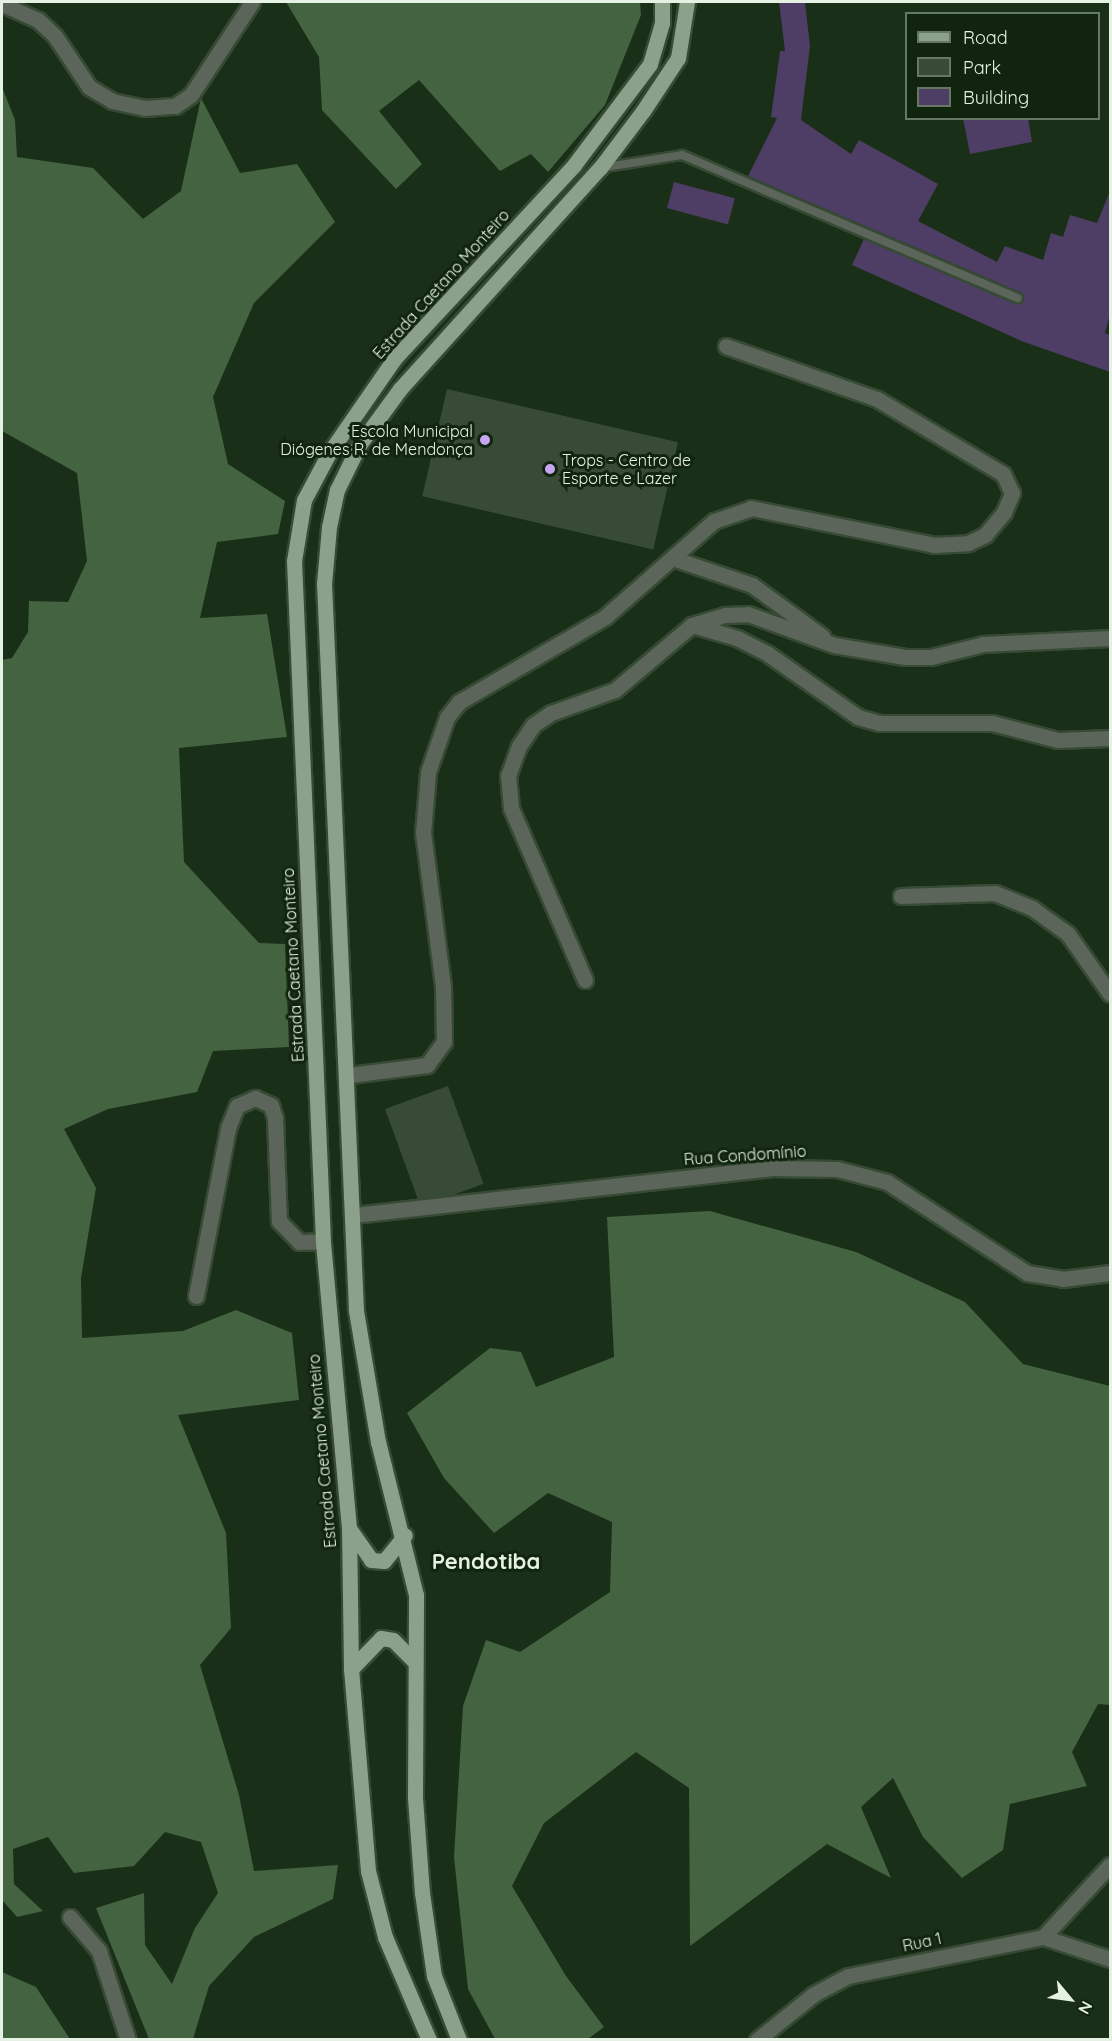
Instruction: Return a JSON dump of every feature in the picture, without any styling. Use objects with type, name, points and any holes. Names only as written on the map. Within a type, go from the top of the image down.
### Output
[{"type":"main road","name":"Estrada Caetano Monteiro","points":[[429,2040],[385,1937],[368,1871],[351,1669],[349,1528],[323,1241],[295,654],[294,561],[304,500],[329,453],[394,359],[574,165],[650,64],[663,23],[662,2]]},
{"type":"main road","points":[[459,2040],[434,1976],[422,1893],[414,1661],[416,1595],[405,1534],[378,1442],[359,1343],[350,1075],[324,584],[337,490],[359,445],[400,389],[600,168],[678,58],[687,2]]},
{"type":"main road","points":[[349,1528],[371,1560],[389,1557],[405,1534]]},
{"type":"main road","points":[[351,1669],[381,1638],[393,1640],[414,1661]]},
{"type":"street","points":[[2,4],[38,20],[55,36],[89,87],[112,101],[144,108],[175,106],[190,95],[252,2]]},
{"type":"street","points":[[350,1075],[427,1065],[444,1042],[443,986],[423,833],[428,772],[447,717],[486,684],[604,617],[675,559],[714,521],[751,508],[934,545],[968,543],[986,535],[1012,493],[1003,474],[877,399],[726,346]]},
{"type":"street","points":[[675,559],[752,585],[834,645]]},
{"type":"street","points":[[585,980],[510,808],[508,776],[533,725],[551,713],[615,690],[692,625],[748,614],[834,645],[931,657],[983,644],[1110,638]]},
{"type":"street","points":[[692,625],[737,638],[768,654],[858,717],[879,723],[992,723],[1058,740],[1110,738]]},
{"type":"street","points":[[902,896],[995,893],[1032,908],[1068,934],[1110,994]]},
{"type":"street","points":[[196,1296],[228,1128],[237,1106],[255,1098],[271,1105],[275,1118],[279,1221],[299,1242],[323,1241]]},
{"type":"street","name":"Rua Condomínio","points":[[354,1215],[759,1169],[837,1168],[887,1182],[1026,1273],[1063,1279],[1110,1273]]},
{"type":"street","points":[[1043,1937],[1110,1865]]},
{"type":"street","points":[[70,1917],[99,1951],[128,2040]]},
{"type":"street","name":"Rua 1","points":[[757,2040],[814,1994],[848,1976],[1043,1937],[1110,1959]]},
{"type":"lane","points":[[600,168],[682,155],[1018,298]]},
{"type":"green space","points":[[286,2],[640,2],[641,15],[605,105],[548,172],[531,154],[500,171],[419,80],[379,111],[422,164],[396,189],[322,110],[319,57]]},
{"type":"green space","points":[[2,87],[15,120],[17,157],[93,168],[143,219],[181,191],[201,98],[240,173],[297,164],[335,222],[254,303],[213,397],[228,464],[285,501],[278,534],[217,542],[200,618],[267,614],[287,737],[179,748],[184,862],[259,943],[285,944],[289,1047],[213,1051],[197,1092],[108,1109],[64,1129],[96,1188],[81,1278],[82,1338],[183,1331],[236,1310],[292,1333],[299,1400],[178,1415],[226,1533],[231,1628],[200,1665],[239,1795],[254,1871],[338,1865],[333,1899],[254,1937],[209,1986],[193,2039],[149,2039],[96,1908],[144,1893],[145,1945],[172,1984],[195,1928],[218,1893],[201,1842],[165,1832],[134,1866],[74,1873],[48,1837],[13,1849],[14,1884],[43,1911],[17,1917],[2,1900],[2,660],[12,658],[28,632],[29,601],[68,602],[87,561],[77,473],[2,431]]},
{"type":"green space","name":"Trops - Centro de Esporte e Lazer","points":[[447,389],[678,442],[653,549],[422,496]]},
{"type":"green space","points":[[448,1086],[484,1184],[421,1207],[385,1109]]},
{"type":"green space","points":[[710,1211],[856,1252],[965,1302],[1023,1364],[1110,1386],[1110,1705],[1098,1704],[1072,1752],[1087,1786],[1010,1804],[1003,1850],[962,1878],[923,1837],[893,1778],[861,1807],[891,1878],[827,1844],[690,1946],[689,1788],[636,1752],[544,1823],[512,1886],[566,1976],[604,2027],[588,2039],[495,2039],[468,1989],[454,1857],[463,1706],[486,1640],[520,1652],[610,1592],[612,1522],[548,1493],[494,1533],[444,1478],[407,1413],[490,1348],[521,1352],[536,1387],[614,1357],[607,1217]]},
{"type":"green space","points":[[2,1972],[36,1987],[70,2039],[2,2039]]},
{"type":"building","points":[[779,2],[805,2],[810,46],[801,120],[851,154],[859,140],[938,184],[918,221],[997,262],[1005,246],[1043,260],[1051,233],[1063,237],[1070,215],[1097,223],[1110,191],[1110,314],[1105,333],[1110,335],[1110,372],[1024,342],[852,265],[864,239],[1016,304],[1024,300],[1020,292],[748,176],[777,118],[771,117],[780,51],[785,51]]},
{"type":"building","points":[[963,120],[1028,120],[1032,142],[970,154]]},
{"type":"building","points":[[674,182],[735,198],[728,224],[667,208]]},
{"type":"place","name":"Escola Municipal Diógenes R. de Mendonça","points":[[485,440]]},
{"type":"place","name":"Trops - Centro de Esporte e Lazer","points":[[550,469]]},
{"type":"district","name":"Pendotiba","points":[[486,1562]]}]
